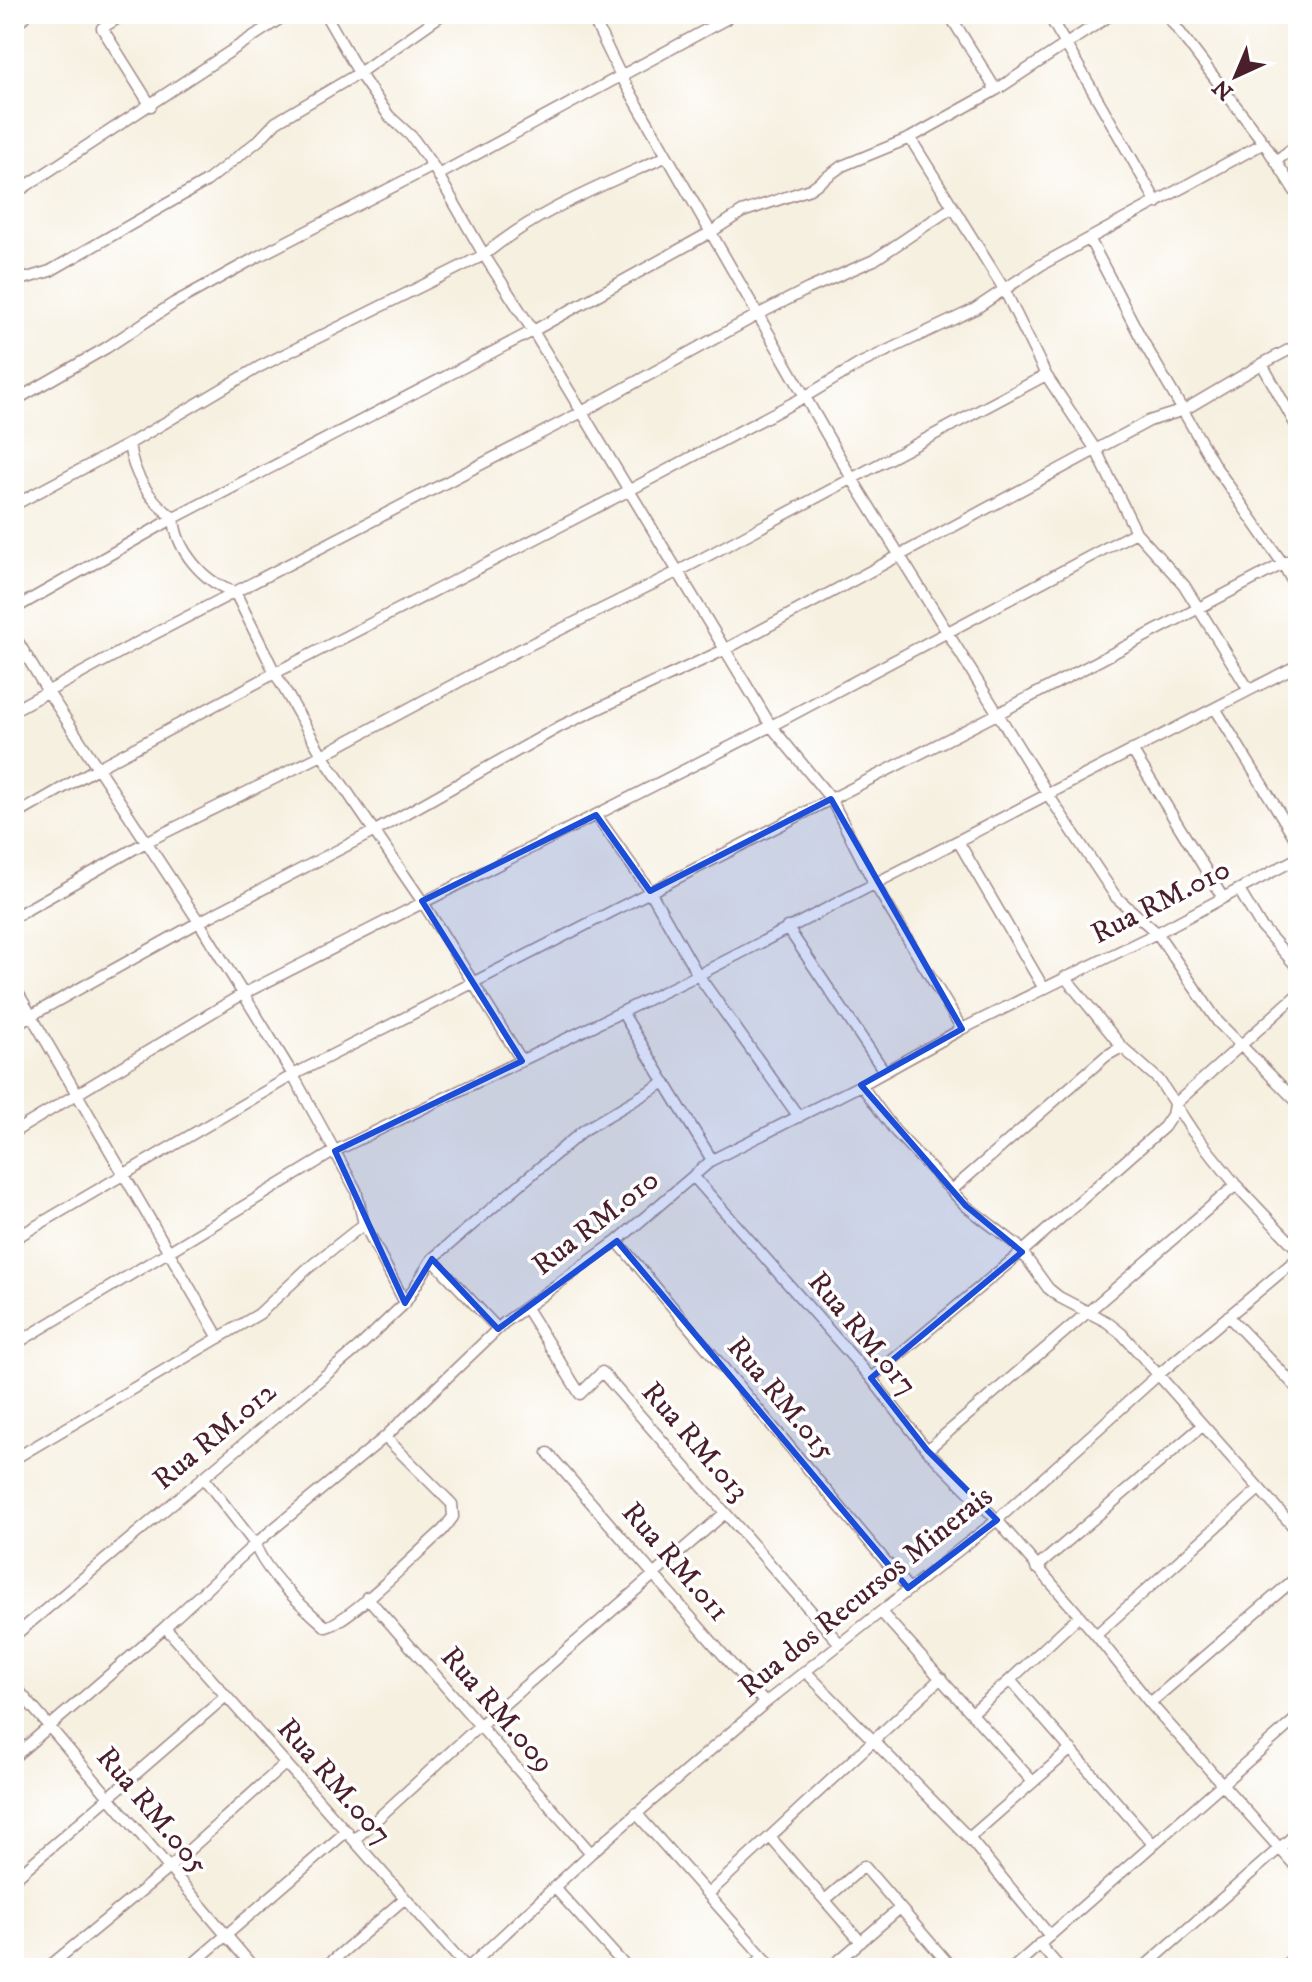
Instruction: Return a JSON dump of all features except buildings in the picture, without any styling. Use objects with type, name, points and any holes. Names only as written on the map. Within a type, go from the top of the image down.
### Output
[{"type":"street","points":[[14,27],[27,14]]},
{"type":"street","points":[[125,14],[102,28],[151,106]]},
{"type":"street","points":[[14,194],[287,14]]},
{"type":"street","points":[[325,14],[359,73],[389,116],[412,137],[436,171],[771,726],[831,799],[874,883],[962,1029]]},
{"type":"street","points":[[14,282],[50,271],[207,181],[259,140],[276,122],[359,73],[443,14]]},
{"type":"street","points":[[591,14],[620,74],[851,477],[1047,793],[1116,897],[1157,933],[1218,1022],[1298,1103]]},
{"type":"street","points":[[949,14],[996,90]]},
{"type":"street","points":[[1048,14],[1104,106],[1157,203]]},
{"type":"street","points":[[14,609],[174,518],[533,331],[742,212],[810,189],[842,166],[910,138],[996,90],[1112,14]]},
{"type":"street","points":[[1292,14],[1298,21]]},
{"type":"street","points":[[1171,16],[1264,143],[1298,196]]},
{"type":"street","points":[[14,401],[216,280],[436,171],[726,19]]},
{"type":"street","points":[[910,138],[1004,289],[1046,375],[1096,450],[1136,532],[1176,575],[1249,690]]},
{"type":"street","points":[[14,816],[275,673],[806,396],[861,363],[975,309],[1041,265],[1264,143]]},
{"type":"street","points":[[1276,161],[1298,144]]},
{"type":"street","points":[[14,505],[129,444],[259,367],[484,255],[511,233],[578,197],[667,156]]},
{"type":"street","points":[[14,710],[580,413],[759,314],[874,260],[953,207]]},
{"type":"street","points":[[1090,240],[1141,338],[1215,466],[1283,564],[1298,592]]},
{"type":"street","points":[[14,1025],[199,922],[375,831],[561,726],[724,650],[1149,421],[1184,410],[1298,345]]},
{"type":"street","points":[[1262,364],[1298,429]]},
{"type":"street","points":[[14,917],[146,842],[677,572],[1046,375]]},
{"type":"street","points":[[129,444],[132,465],[156,506],[174,518]]},
{"type":"street","points":[[174,518],[175,535],[191,560],[221,588],[235,592],[275,673],[322,755],[422,901],[522,1061]]},
{"type":"street","points":[[14,1132],[241,995],[771,726],[1136,532]]},
{"type":"street","points":[[14,1239],[293,1075],[1298,556]]},
{"type":"street","points":[[14,635],[199,922],[241,995],[293,1075],[356,1190],[364,1224],[405,1303]]},
{"type":"street","points":[[14,1345],[335,1151],[698,975],[1047,793],[1249,690],[1297,669]]},
{"type":"street","points":[[1215,708],[1298,843]]},
{"type":"street","points":[[1132,750],[1223,898]]},
{"type":"street","points":[[596,815],[650,891],[698,975],[799,1117]]},
{"type":"street","points":[[958,841],[1043,987]]},
{"type":"street","name":"Rua RM.010","points":[[14,1757],[165,1627],[255,1544],[385,1437],[498,1329],[617,1241],[712,1160],[1298,858]]},
{"type":"street","points":[[1239,890],[1260,925],[1298,968]]},
{"type":"street","points":[[787,927],[884,1071]]},
{"type":"street","points":[[1065,977],[1122,1047],[1159,1080],[1193,1132],[1236,1185],[1298,1250]]},
{"type":"street","points":[[14,986],[219,1338]]},
{"type":"street","points":[[871,1378],[1022,1252],[1164,1127],[1174,1105],[1298,994]]},
{"type":"street","points":[[622,1012],[712,1160]]},
{"type":"street","points":[[952,1190],[1106,1056],[1122,1047]]},
{"type":"street","name":"Rua RM.012","points":[[14,1636],[358,1348],[405,1303],[432,1259],[584,1130],[665,1082]]},
{"type":"street","points":[[861,1085],[895,1131],[966,1206],[1001,1231],[1022,1252],[1048,1288],[1122,1334],[1298,1532]]},
{"type":"street","points":[[1164,1127],[1193,1132]]},
{"type":"street","name":"Rua RM.017","points":[[693,1176],[871,1378],[927,1450],[997,1520],[1150,1703],[1298,1869]]},
{"type":"street","points":[[927,1450],[1236,1185]]},
{"type":"street","points":[[14,1459],[259,1314],[307,1269],[364,1224]]},
{"type":"street","name":"Rua RM.015","points":[[617,1241],[908,1588]]},
{"type":"street","name":"Rua dos Recursos Minerais","points":[[468,1968],[636,1813],[765,1703],[997,1520],[1158,1375],[1298,1258]]},
{"type":"street","points":[[432,1259],[498,1329]]},
{"type":"street","name":"Rua RM.013","points":[[526,1308],[580,1394],[602,1372],[840,1644]]},
{"type":"street","points":[[1228,1316],[1298,1389]]},
{"type":"street","points":[[1036,1568],[1202,1426]]},
{"type":"street","points":[[203,1477],[255,1544],[259,1555],[302,1606],[326,1627],[335,1625],[443,1530],[453,1517],[452,1504],[385,1437]]},
{"type":"street","name":"Rua RM.011","points":[[548,1453],[765,1703]]},
{"type":"street","points":[[1096,1635],[1259,1489]]},
{"type":"street","points":[[188,1968],[350,1836],[725,1513]]},
{"type":"street","points":[[1150,1703],[1298,1576]]},
{"type":"street","name":"Rua RM.009","points":[[367,1597],[591,1853]]},
{"type":"street","points":[[881,1612],[1033,1782]]},
{"type":"street","points":[[972,1713],[1079,1616]]},
{"type":"street","name":"Rua RM.007","points":[[165,1627],[468,1968]]},
{"type":"street","points":[[805,1671],[969,1838],[1050,1936]]},
{"type":"street","points":[[708,1894],[941,1678]]},
{"type":"street","points":[[1010,1680],[1153,1844]]},
{"type":"street","name":"Rua RM.005","points":[[14,1685],[254,1968]]},
{"type":"street","points":[[14,1879],[226,1696]]},
{"type":"street","points":[[1013,1968],[1298,1717]]},
{"type":"street","points":[[969,1838],[1071,1749]]},
{"type":"street","points":[[47,1968],[169,1868],[286,1763]]},
{"type":"street","points":[[636,1813],[773,1968]]},
{"type":"street","points":[[1143,1968],[1298,1832]]},
{"type":"street","points":[[770,1837],[861,1942]]},
{"type":"street","points":[[825,1900],[864,1866],[952,1968]]},
{"type":"street","points":[[554,1887],[627,1968]]},
{"type":"street","points":[[324,1968],[404,1899]]},
{"type":"street","points":[[830,1968],[900,1908]]},
{"type":"street","points":[[1039,1944],[1060,1968]]},
{"type":"street","points":[[1282,1968],[1298,1954]]},
{"type":"street","points":[[751,1968],[763,1957]]},
{"type":"highlighted area","points":[[831,799],[962,1029],[861,1085],[966,1206],[1022,1252],[871,1378],[927,1450],[997,1520],[908,1588],[617,1241],[498,1329],[432,1259],[405,1303],[335,1151],[522,1061],[422,901],[596,815],[650,891]]}]
